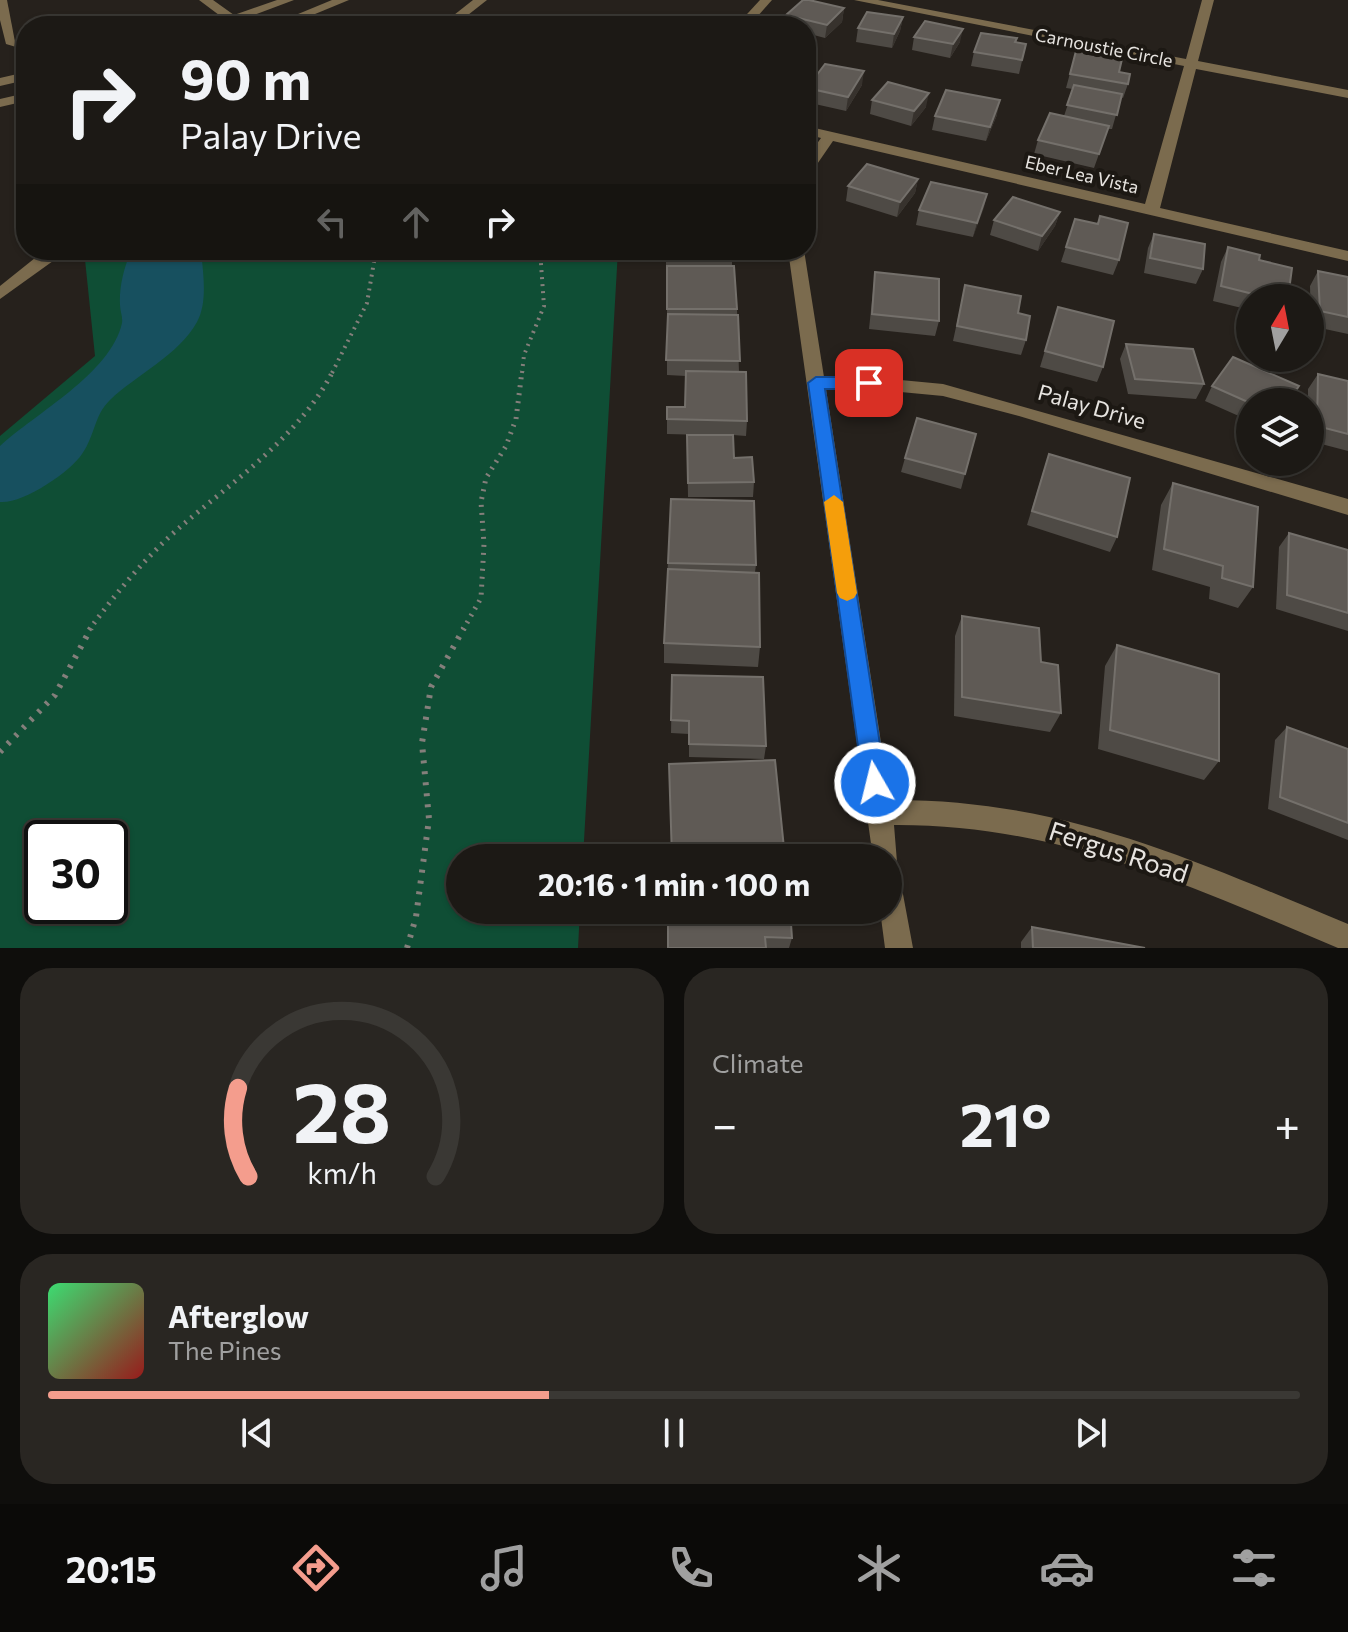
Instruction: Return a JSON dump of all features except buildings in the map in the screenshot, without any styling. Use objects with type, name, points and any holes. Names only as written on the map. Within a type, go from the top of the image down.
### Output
[{"type":"street","points":[[1,0],[12,44]]},
{"type":"street","points":[[205,0],[228,16]]},
{"type":"street","points":[[253,16],[288,0]]},
{"type":"street","points":[[301,16],[343,0]]},
{"type":"street","points":[[459,16],[481,0]]},
{"type":"street","points":[[751,16],[766,0]]},
{"type":"street","name":"Carnoustie Circle","points":[[860,0],[1348,94]]},
{"type":"street","points":[[1151,211],[1208,0]]},
{"type":"street","name":"Eber Lea Vista","points":[[816,133],[1348,256]]},
{"type":"street","points":[[816,155],[829,136]]},
{"type":"street","points":[[0,294],[44,260]]},
{"type":"street","points":[[798,260],[884,844]]},
{"type":"street","name":"Palay Drive","points":[[816,383],[869,383],[943,390],[1021,410],[1348,507]]},
{"type":"street","name":"Fergus Road","points":[[879,813],[968,812],[1024,820],[1128,849],[1348,938]]},
{"type":"street","points":[[896,924],[899,948]]},
{"type":"path","points":[[0,752],[55,695],[88,631],[120,588],[176,531],[248,470],[306,410],[329,379],[367,303],[374,260]]},
{"type":"path","points":[[407,948],[416,917],[429,819],[422,743],[431,687],[481,598],[484,544],[481,502],[486,478],[506,446],[516,419],[524,355],[544,306],[541,260]]},
{"type":"green space","points":[[85,260],[617,260],[584,844],[446,844],[446,924],[579,924],[578,948],[0,948],[0,436],[95,356]]},
{"type":"water","points":[[128,260],[202,260],[204,296],[197,322],[179,345],[110,400],[76,461],[45,486],[21,498],[0,502],[0,446],[70,391],[103,359],[122,323],[120,305]]},
{"type":"slow traffic","points":[[834,502],[847,593]]},
{"type":"route","points":[[869,383],[816,383],[875,783]]}]
